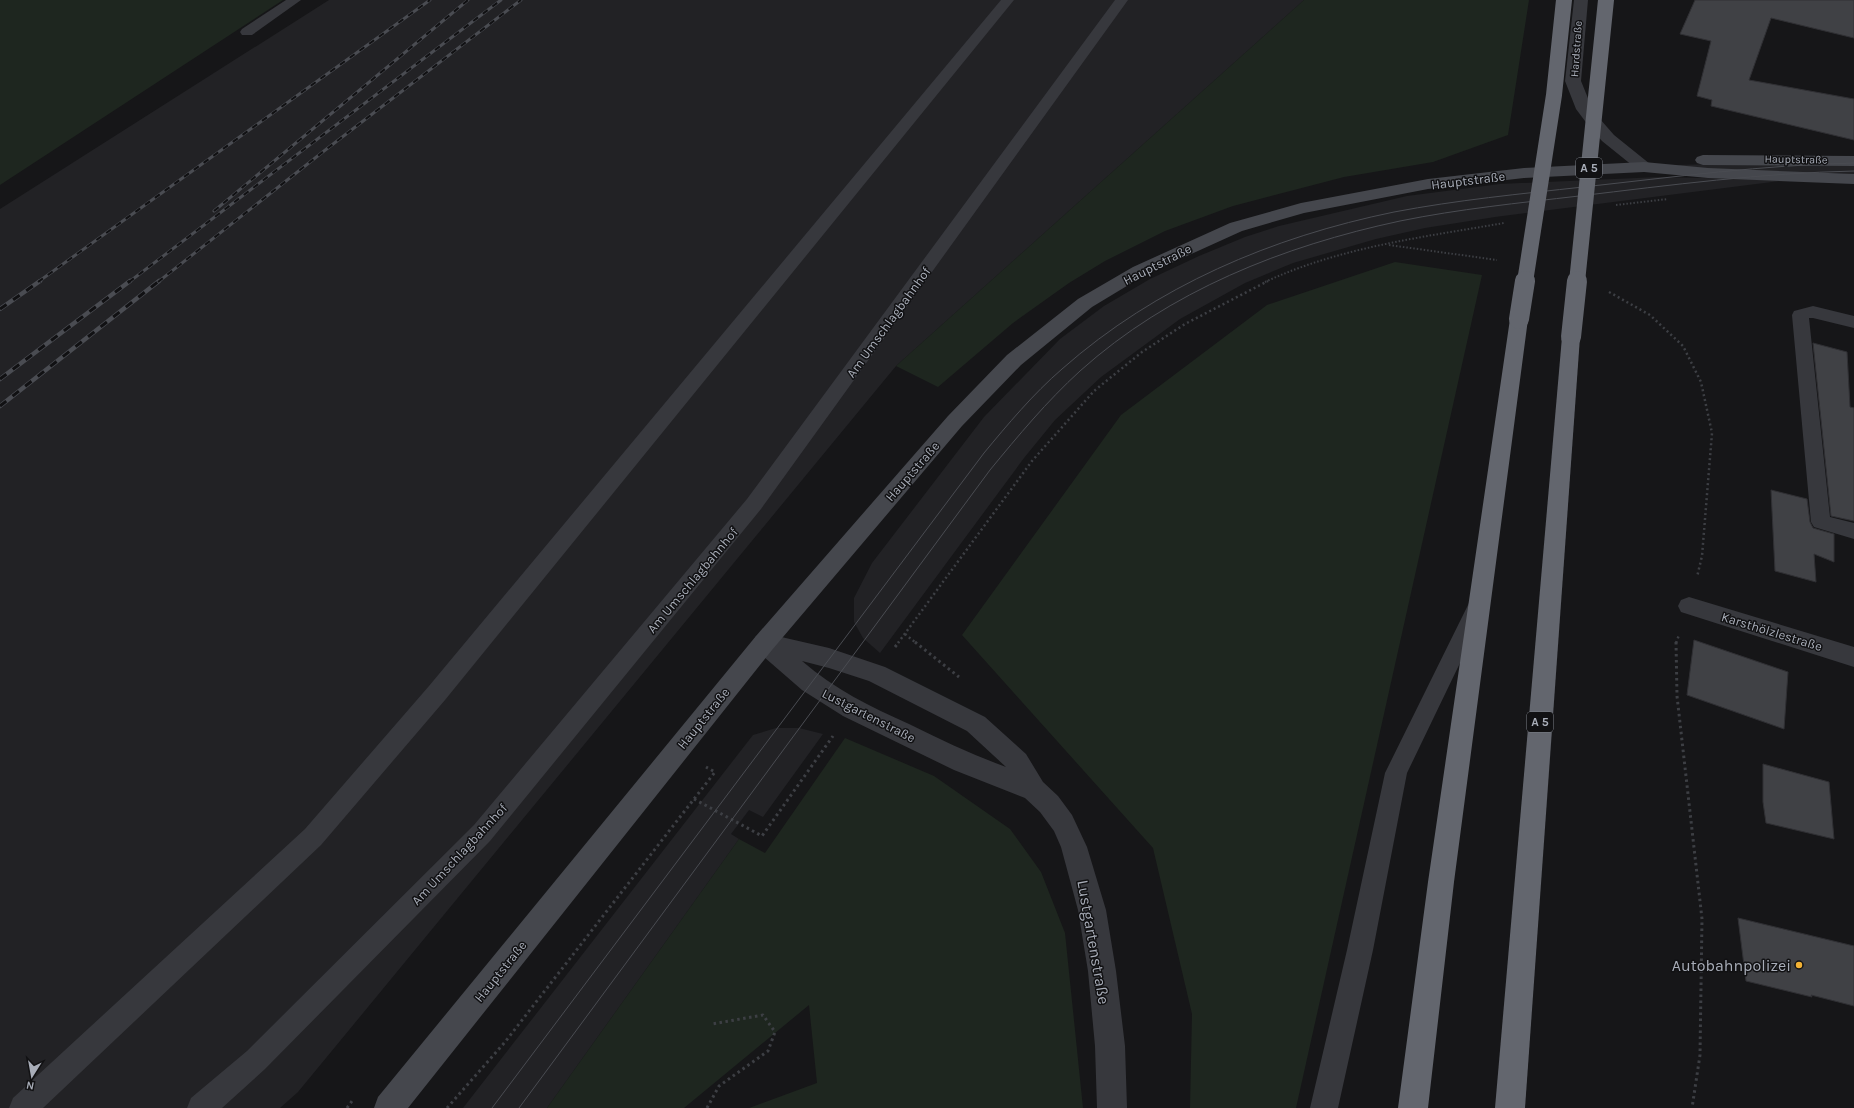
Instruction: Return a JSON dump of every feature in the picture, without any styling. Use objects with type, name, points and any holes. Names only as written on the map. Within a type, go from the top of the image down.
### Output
[{"type":"highway","points":[[1413,1108],[1442,874],[1479,604],[1519,319],[1554,95],[1564,0]]},
{"type":"highway","name":"A 5","points":[[1510,1108],[1571,337],[1606,0]]},
{"type":"main road","name":"Hauptstraße","points":[[1644,167],[1665,161],[1854,161]]},
{"type":"main road","name":"Hauptstraße","points":[[389,1108],[764,643],[955,421],[1014,360],[1085,303],[1139,271],[1236,227],[1301,208],[1340,199],[1428,184],[1524,173],[1644,167],[1708,173],[1854,179]]},
{"type":"street","name":"Hardstraße","points":[[1581,0],[1573,81],[1584,109],[1594,122],[1608,138],[1644,167]]},
{"type":"street","name":"Karsthölzlestraße","points":[[1689,606],[1854,657]]},
{"type":"street","name":"Lustgartenstraße","points":[[764,643],[810,683],[852,709],[963,762],[1034,790]]},
{"type":"street","name":"Lustgartenstraße","points":[[764,643],[829,658],[877,674],[976,724],[994,739],[1017,762],[1034,790],[1049,804],[1063,823],[1074,847],[1090,903],[1102,971],[1110,1046],[1112,1108]]},
{"type":"lane","points":[[247,32],[295,0]]},
{"type":"lane","points":[[23,1108],[313,837],[437,692],[1008,0]]},
{"type":"lane","name":"Am Umschlagbahnhof","points":[[201,1108],[256,1060],[487,827],[754,504],[1122,0]]},
{"type":"lane","points":[[1854,322],[1813,312],[1800,315],[1821,522],[1854,531]]},
{"type":"lane","points":[[1324,1108],[1360,950],[1396,773],[1479,604]]},
{"type":"path","points":[[905,634],[1032,461],[1094,391],[1142,352],[1185,324],[1242,292],[1275,277],[1318,261],[1385,244],[1509,222]]},
{"type":"path","points":[[1385,244],[1502,261]]},
{"type":"path","points":[[1603,289],[1650,315],[1683,346],[1701,382],[1712,433],[1702,556],[1689,606],[1676,643],[1677,696],[1702,919],[1700,1055],[1692,1108]]},
{"type":"path","points":[[447,1108],[505,1042],[694,799],[762,836],[852,709]]},
{"type":"path","points":[[706,1108],[719,1086],[768,1051],[775,1032],[762,1015],[712,1024]]},
{"type":"shaded area","points":[[0,0],[283,0],[0,185]]},
{"type":"shaded area","points":[[329,0],[1304,0],[896,366],[298,1092],[280,1108],[0,1108],[0,209]]},
{"type":"shaded area","points":[[1304,0],[1529,0],[1508,135],[1433,162],[1344,177],[1233,206],[1165,231],[1105,261],[1069,283],[1013,323],[938,387],[896,366]]},
{"type":"shaded area","points":[[1785,162],[1854,164],[1854,174],[1691,169],[1676,165]]},
{"type":"shaded area","points":[[1659,177],[1788,180],[1495,217],[1425,228],[1376,239],[1293,263],[1245,283],[1180,319],[1101,377],[1055,420],[1024,458],[880,653],[863,638],[854,622],[854,598],[872,563],[984,417],[1060,339],[1104,306],[1150,279],[1199,256],[1245,237],[1279,226],[1407,196],[1500,184]]},
{"type":"shaded area","points":[[1395,262],[1482,275],[1296,1108],[1190,1108],[1192,1014],[1153,848],[962,635],[1121,415],[1267,305]]},
{"type":"shaded area","points":[[776,728],[799,728],[823,734],[763,817],[749,810],[731,834],[739,839],[547,1108],[463,1108],[753,735]]},
{"type":"shaded area","points":[[845,738],[934,776],[1010,829],[1041,872],[1065,933],[1083,1108],[749,1108],[817,1083],[809,1005],[684,1108],[547,1108],[739,839],[765,853]]},
{"type":"building","points":[[1695,0],[1854,0],[1854,38],[1771,18],[1749,80],[1854,99],[1854,140],[1711,106],[1712,100],[1697,96],[1711,41],[1680,34]]},
{"type":"building","points":[[1813,343],[1847,352],[1850,407],[1854,408],[1854,521],[1831,516]]},
{"type":"building","points":[[1771,490],[1807,499],[1810,522],[1813,528],[1834,534],[1834,562],[1814,554],[1816,582],[1775,571]]},
{"type":"building","points":[[1694,640],[1788,672],[1784,729],[1687,695]]},
{"type":"building","points":[[1763,764],[1829,782],[1834,839],[1766,823],[1763,802]]},
{"type":"building","name":"Autobahnpolizei","points":[[1738,918],[1854,946],[1854,1006],[1746,981]]},
{"type":"tram line","points":[[492,1108],[984,453],[1041,389],[1098,339],[1136,313],[1176,289],[1218,269],[1260,251],[1304,235],[1394,212],[1488,198],[1685,176],[1786,166],[1854,163]]},
{"type":"tram line","points":[[519,1108],[990,470],[1044,407],[1080,371],[1151,317],[1230,275],[1271,258],[1356,231],[1400,221],[1489,207],[1682,184],[1785,174],[1854,171]]},
{"type":"railway","points":[[38,282],[430,0]]},
{"type":"railway","points":[[214,211],[468,0]]},
{"type":"railway","points":[[129,282],[501,0]]},
{"type":"railway","points":[[158,282],[324,151],[521,0]]},
{"type":"railway","points":[[0,309],[40,281]]},
{"type":"railway","points":[[0,379],[130,281]]},
{"type":"railway","points":[[0,406],[159,281]]},
{"type":"place","name":"Autobahnpolizei","points":[[1799,965]]}]
